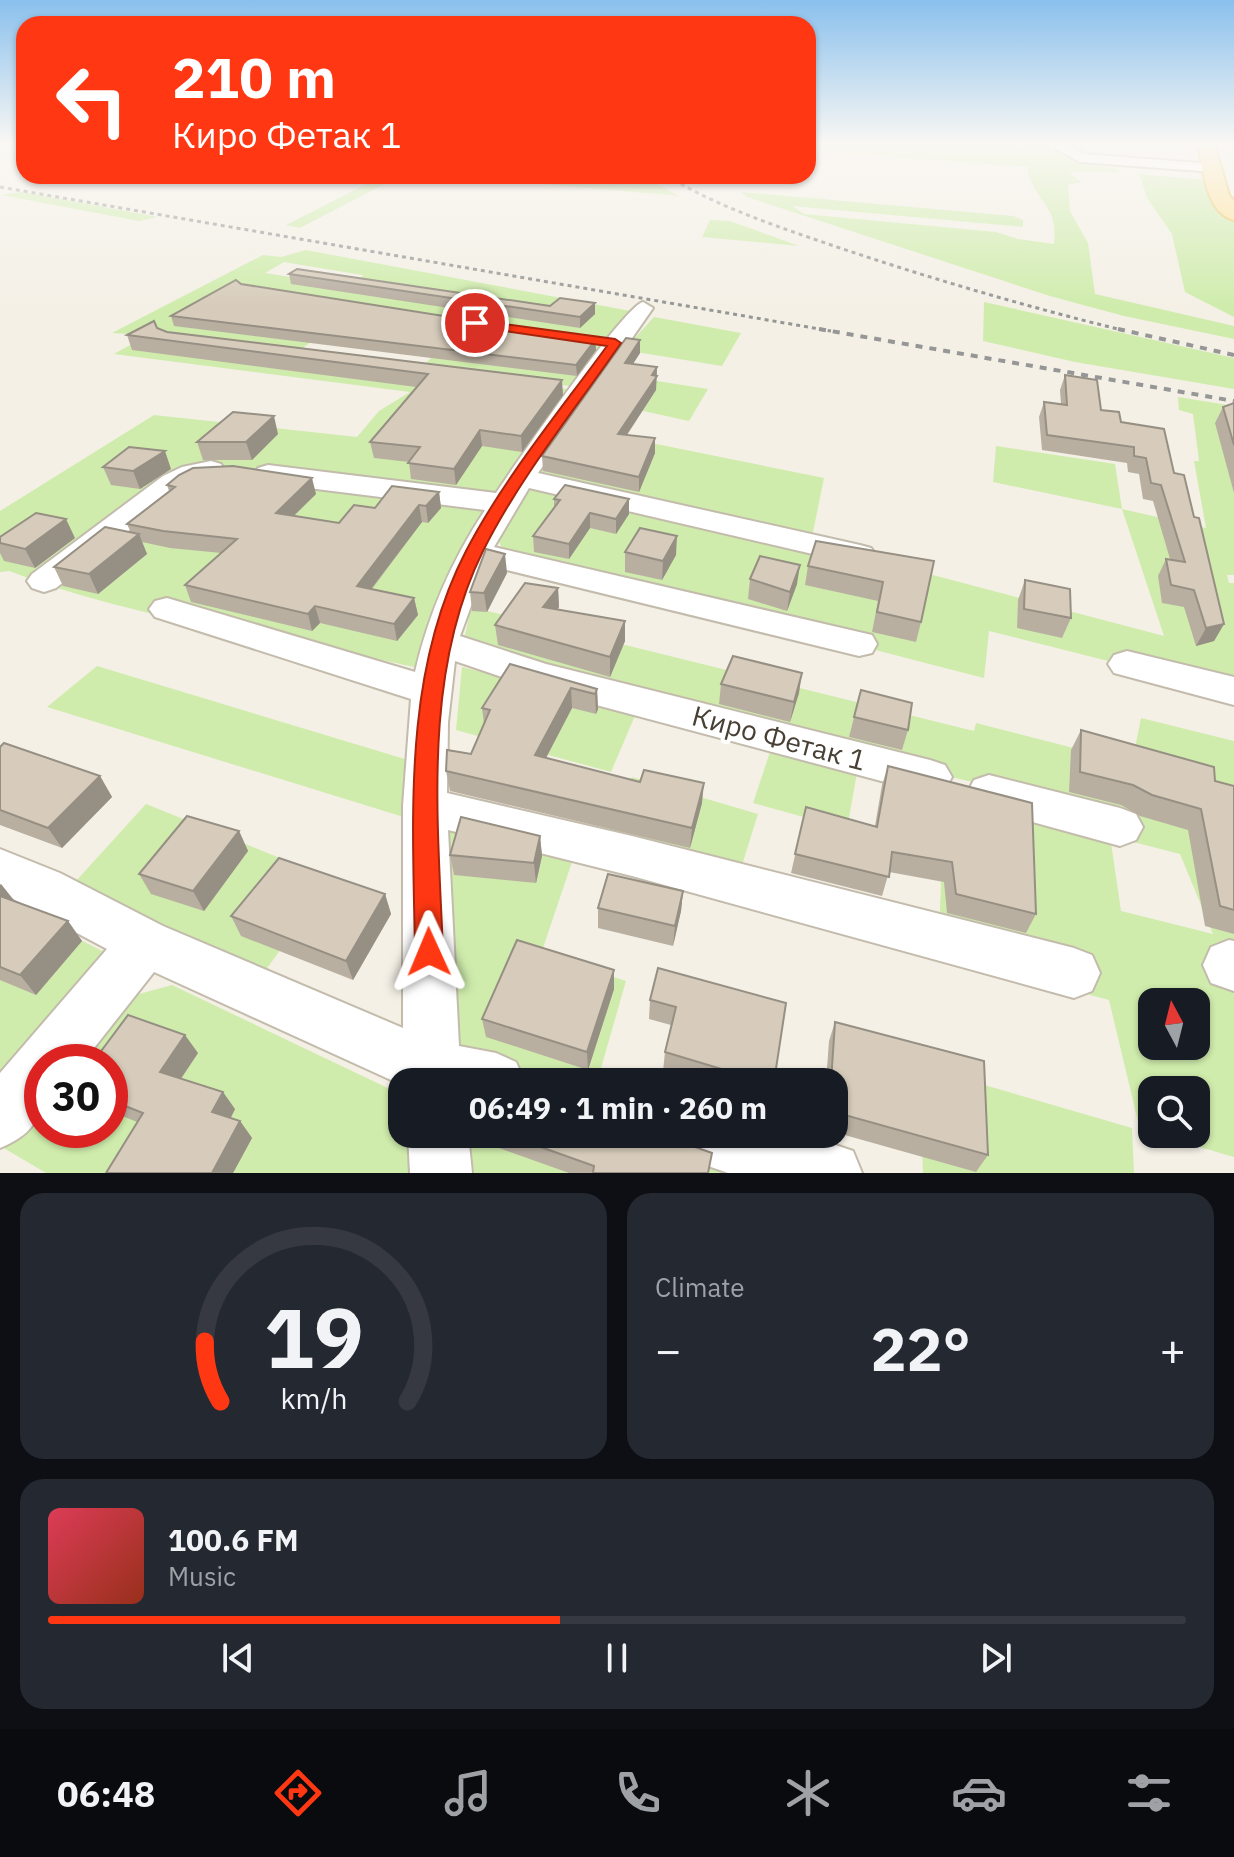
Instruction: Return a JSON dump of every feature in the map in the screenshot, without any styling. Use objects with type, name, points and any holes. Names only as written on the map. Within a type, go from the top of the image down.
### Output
[{"type":"street","points":[[433,1068],[425,806],[432,691],[441,643],[451,608],[474,552],[512,490],[567,385],[643,308]]},
{"type":"street","points":[[44,581],[173,482],[192,473],[238,470],[512,490],[891,562]]},
{"type":"street","points":[[474,552],[859,644]]},
{"type":"street","points":[[167,609],[432,691]]},
{"type":"street","name":"Киро Фетак 1","points":[[441,643],[540,676],[1120,827]]},
{"type":"street","points":[[1127,664],[1234,691]]},
{"type":"street","points":[[425,806],[632,856],[1074,973]]},
{"type":"street","points":[[0,870],[43,888],[145,943],[418,1068]]},
{"type":"street","points":[[62,1044],[145,943]]},
{"type":"street","points":[[0,1118],[24,1089]]},
{"type":"street","points":[[439,1148],[441,1173]]},
{"type":"street","points":[[746,1148],[831,1173]]},
{"type":"green space","points":[[16,198],[53,198],[158,217],[139,221]]},
{"type":"green space","points":[[339,198],[358,198],[300,228],[286,225]]},
{"type":"green space","points":[[749,198],[806,198],[1013,216],[1023,220],[1023,227],[792,206],[804,214],[996,232],[1054,244],[1050,211],[1041,198],[1069,198],[1070,211],[1088,243],[1095,294],[1234,326],[1234,339],[1124,316],[1050,296]]},
{"type":"green space","points":[[1147,198],[1211,198],[1234,222],[1234,317],[1185,292],[1172,234]]},
{"type":"green space","points":[[710,220],[730,221],[799,246],[702,237]]},
{"type":"green space","points":[[306,250],[641,313],[633,321],[622,319],[603,341],[242,284],[238,286],[599,345],[585,375],[570,386],[423,366],[437,352],[319,336],[300,350],[238,342],[240,340],[232,345],[574,390],[499,501],[201,464],[154,508],[251,480],[493,509],[423,669],[162,616],[59,589],[9,571],[0,572],[0,511],[154,415],[357,437],[379,411],[410,392],[114,354],[148,335],[112,333],[263,255],[281,257]],"holes":[[[284,262],[362,275],[347,286],[265,273]]]},
{"type":"green space","points":[[984,302],[1234,358],[1234,389],[1075,362],[983,341]]},
{"type":"green space","points":[[654,317],[741,333],[722,366],[624,350]]},
{"type":"green space","points":[[606,373],[708,389],[689,421],[588,399]]},
{"type":"green space","points":[[1178,397],[1234,406],[1234,575],[1227,575],[1229,583],[1234,583],[1234,682],[1120,664],[989,631],[984,678],[502,548],[498,540],[511,513],[533,487],[895,565],[1164,636],[1122,509],[1206,528],[1194,461],[1199,461],[1193,414],[1179,410]]},
{"type":"green space","points":[[572,427],[824,478],[811,542],[763,524],[539,473]]},
{"type":"green space","points":[[996,446],[1115,464],[1122,509],[993,482]]},
{"type":"green space","points":[[471,607],[974,731],[976,723],[1132,763],[1141,718],[1234,741],[1234,1157],[1203,1148],[1210,1148],[1210,1076],[1138,1076],[1138,1122],[1109,1000],[938,955],[942,861],[977,801],[976,783],[835,748],[463,645]],"holes":[[[1110,836],[1180,854],[1213,934],[1121,911]]]},
{"type":"green space","points":[[97,666],[408,760],[410,819],[47,707]]},
{"type":"green space","points":[[462,667],[637,711],[611,772],[456,730]]},
{"type":"green space","points":[[772,746],[858,767],[847,829],[753,803]]},
{"type":"green space","points":[[632,777],[758,814],[737,881],[600,839]]},
{"type":"green space","points":[[146,804],[332,879],[251,990],[65,893]]},
{"type":"green space","points":[[446,829],[576,850],[541,954],[626,981],[601,1068],[514,1068],[455,1047]]},
{"type":"green space","points":[[0,899],[112,956],[45,1044],[24,1044],[24,1072],[0,1104]]},
{"type":"green space","points":[[172,985],[388,1088],[388,1148],[410,1148],[413,1173],[46,1173],[2,1147],[24,1121],[24,1148],[128,1148],[128,1044],[91,1044],[132,996]]},
{"type":"green space","points":[[919,1066],[1132,1128],[1134,1173],[923,1173]]},
{"type":"green space","points":[[466,1148],[676,1148],[752,1173],[470,1173]]},
{"type":"building","points":[[297,269],[550,306],[560,298],[595,303],[580,317],[289,274]]},
{"type":"building","points":[[236,280],[241,284],[595,340],[576,365],[171,316]]},
{"type":"building","points":[[154,321],[157,328],[167,332],[562,380],[521,436],[480,430],[454,469],[408,463],[420,447],[370,442],[428,374],[127,335]]},
{"type":"building","points":[[626,338],[640,340],[625,363],[657,367],[652,375],[657,376],[618,434],[655,438],[639,477],[542,456]]},
{"type":"building","points":[[1065,375],[1097,380],[1101,410],[1119,412],[1121,422],[1164,429],[1174,473],[1184,475],[1194,517],[1199,518],[1224,624],[1206,628],[1194,590],[1171,585],[1166,559],[1185,562],[1161,485],[1151,483],[1146,458],[1134,456],[1134,447],[1047,435],[1044,402],[1067,405]]},
{"type":"building","points":[[1234,403],[1234,445],[1223,407]]},
{"type":"building","points":[[233,412],[274,416],[246,442],[197,442]]},
{"type":"building","points":[[129,447],[165,451],[133,471],[103,467]]},
{"type":"building","points":[[233,466],[312,478],[276,513],[339,523],[354,505],[375,508],[392,486],[439,492],[426,506],[419,505],[357,586],[414,598],[394,624],[315,606],[308,614],[185,585],[237,539],[127,524],[175,487],[167,485],[179,475],[193,468]]},
{"type":"building","points":[[565,485],[629,499],[616,519],[590,513],[569,544],[533,536],[560,500],[554,499]]},
{"type":"building","points":[[36,513],[66,519],[25,549],[0,543],[0,537]]},
{"type":"building","points":[[105,527],[139,534],[89,574],[54,567]]},
{"type":"building","points":[[640,528],[677,536],[663,561],[625,552]]},
{"type":"building","points":[[816,541],[934,561],[921,622],[877,612],[883,582],[808,566]]},
{"type":"building","points":[[486,549],[505,554],[484,593],[470,592]]},
{"type":"building","points":[[760,556],[800,565],[790,592],[750,579]]},
{"type":"building","points":[[1025,580],[1070,589],[1071,618],[1024,609]]},
{"type":"building","points":[[525,583],[558,588],[543,607],[625,621],[610,657],[495,625]]},
{"type":"building","points":[[733,656],[802,673],[794,702],[721,684]]},
{"type":"building","points":[[510,664],[597,689],[595,694],[571,688],[535,755],[640,782],[644,770],[704,783],[692,828],[446,771],[447,750],[471,754],[490,710],[482,708]]},
{"type":"building","points":[[861,690],[912,703],[908,730],[854,717]]},
{"type":"building","points":[[1081,730],[1214,767],[1215,781],[1234,786],[1234,910],[1220,906],[1201,809],[1152,795],[1133,785],[1080,772]]},
{"type":"building","points":[[4,743],[100,776],[48,828],[0,810],[0,747]]},
{"type":"building","points":[[888,766],[1032,803],[1036,914],[956,894],[952,862],[892,852],[889,877],[795,854],[806,807],[877,827]]},
{"type":"building","points":[[187,816],[239,831],[193,891],[139,874]]},
{"type":"building","points":[[461,817],[540,836],[534,863],[450,855]]},
{"type":"building","points":[[279,858],[385,894],[346,961],[231,916]]},
{"type":"building","points":[[608,874],[683,891],[675,926],[598,908]]},
{"type":"building","points":[[0,896],[68,921],[20,975],[0,967]]},
{"type":"building","points":[[517,940],[614,970],[587,1052],[482,1019]]},
{"type":"building","points":[[658,968],[786,1003],[776,1068],[718,1068],[665,1052],[676,1007],[650,1000]]},
{"type":"building","points":[[128,1015],[185,1035],[160,1072],[223,1092],[212,1112],[240,1121],[212,1173],[106,1173],[121,1148],[128,1148],[128,1137],[143,1113],[128,1107],[128,1044],[106,1044]]},
{"type":"building","points":[[835,1022],[984,1061],[988,1155],[848,1116],[848,1068],[832,1068]]},
{"type":"building","points":[[543,1148],[698,1148],[712,1153],[708,1173],[593,1173],[594,1166]]},
{"type":"railway","points":[[62,198],[831,331]]},
{"type":"railway","points":[[710,198],[772,224],[908,270],[1120,330]]},
{"type":"railway","points":[[819,329],[1234,401]]},
{"type":"railway","points":[[1120,330],[1234,355]]},
{"type":"railway","points":[[1120,330],[1126,331]]},
{"type":"route","points":[[429,952],[425,806],[432,691],[451,608],[474,552],[503,503],[615,343],[475,323]]}]
